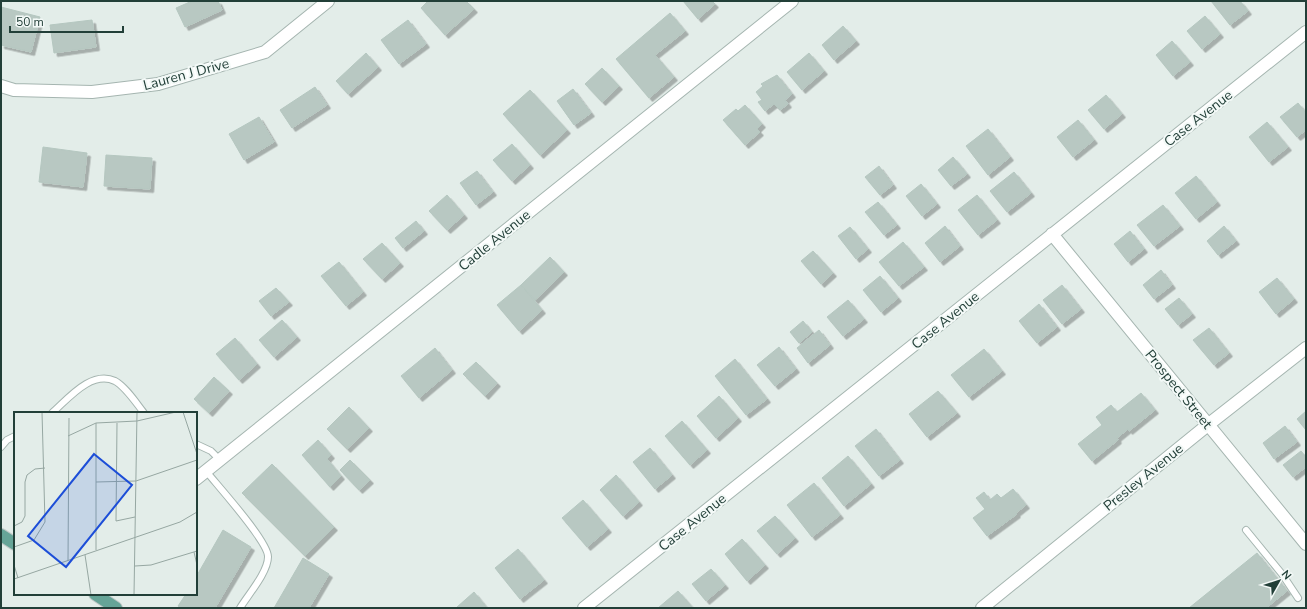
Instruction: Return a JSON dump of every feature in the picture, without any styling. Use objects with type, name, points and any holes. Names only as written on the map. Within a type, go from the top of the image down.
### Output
[{"type":"main road","points":[[1,535],[14,543]]},
{"type":"main road","points":[[96,595],[116,608]]},
{"type":"street","name":"Lauren J Drive","points":[[1,86],[14,90],[92,92],[158,84],[265,52],[328,1]]},
{"type":"street","name":"Cadle Avenue","points":[[197,478],[792,1]]},
{"type":"street","name":"Case Avenue","points":[[584,608],[1306,32]]},
{"type":"street","name":"Prospect Street","points":[[1052,234],[1306,544]]},
{"type":"street","name":"Presley Avenue","points":[[982,608],[1208,424],[1306,348]]},
{"type":"lane","points":[[53,412],[82,387],[100,378],[115,381],[131,396],[143,412]]},
{"type":"lane","points":[[1,447],[7,440],[14,436]]},
{"type":"lane","points":[[197,444],[211,451],[220,460]]},
{"type":"lane","points":[[206,471],[263,542],[269,557],[264,571],[240,608]]},
{"type":"lane","points":[[1246,530],[1282,574],[1298,598]]},
{"type":"building","points":[[192,1],[218,1],[222,10],[185,27],[176,8]]},
{"type":"building","points":[[428,1],[466,1],[474,9],[445,35],[421,8]]},
{"type":"building","points":[[683,1],[712,1],[715,4],[698,19]]},
{"type":"building","points":[[1211,1],[1240,1],[1248,11],[1230,25]]},
{"type":"building","points":[[1,7],[40,17],[31,52],[1,45]]},
{"type":"building","points":[[670,13],[685,31],[655,55],[674,77],[649,98],[616,59]]},
{"type":"building","points":[[1205,16],[1220,34],[1202,49],[1187,31]]},
{"type":"building","points":[[92,20],[96,47],[54,53],[50,25]]},
{"type":"building","points":[[408,20],[426,44],[399,64],[381,40]]},
{"type":"building","points":[[843,26],[856,41],[834,60],[822,45]]},
{"type":"building","points":[[1172,41],[1190,62],[1173,76],[1156,55]]},
{"type":"building","points":[[366,53],[378,67],[348,94],[336,81]]},
{"type":"building","points":[[809,53],[824,71],[802,90],[787,72]]},
{"type":"building","points":[[602,68],[619,86],[602,102],[585,84]]},
{"type":"building","points":[[777,75],[792,94],[785,100],[788,104],[780,110],[774,104],[765,111],[758,102],[762,100],[756,92],[763,86],[761,84]]},
{"type":"building","points":[[315,87],[327,105],[292,128],[280,110]]},
{"type":"building","points":[[573,89],[591,113],[574,125],[557,101]]},
{"type":"building","points":[[530,90],[567,130],[540,155],[503,114]]},
{"type":"building","points":[[1106,95],[1122,114],[1104,129],[1088,110]]},
{"type":"building","points":[[1298,103],[1306,113],[1306,130],[1297,137],[1280,117]]},
{"type":"building","points":[[745,105],[762,124],[757,129],[760,132],[745,145],[723,120],[736,109],[738,111]]},
{"type":"building","points":[[259,117],[274,142],[244,160],[229,134]]},
{"type":"building","points":[[1078,120],[1094,140],[1073,157],[1057,137]]},
{"type":"building","points":[[1267,122],[1288,147],[1269,162],[1249,137]]},
{"type":"building","points":[[988,129],[1010,157],[988,175],[966,146]]},
{"type":"building","points":[[512,144],[530,165],[512,181],[493,160]]},
{"type":"building","points":[[43,147],[87,153],[83,187],[39,182]]},
{"type":"building","points":[[106,155],[152,158],[150,189],[104,186]]},
{"type":"building","points":[[953,157],[967,174],[951,186],[938,170]]},
{"type":"building","points":[[879,166],[893,185],[880,195],[865,177]]},
{"type":"building","points":[[477,171],[493,192],[476,205],[460,183]]},
{"type":"building","points":[[1014,172],[1031,193],[1007,212],[990,191]]},
{"type":"building","points":[[1196,176],[1217,202],[1196,219],[1175,193]]},
{"type":"building","points":[[921,184],[937,204],[922,216],[906,196]]},
{"type":"building","points":[[447,195],[464,215],[447,230],[429,211]]},
{"type":"building","points":[[977,195],[997,220],[978,235],[958,210]]},
{"type":"building","points":[[878,202],[897,225],[884,235],[865,212]]},
{"type":"building","points":[[1163,205],[1180,226],[1154,246],[1137,225]]},
{"type":"building","points":[[416,221],[424,231],[403,248],[395,238]]},
{"type":"building","points":[[945,226],[960,246],[940,262],[925,243]]},
{"type":"building","points":[[1224,226],[1236,241],[1218,255],[1207,241]]},
{"type":"building","points":[[850,227],[868,249],[856,259],[838,236]]},
{"type":"building","points":[[1130,231],[1144,249],[1128,262],[1114,244]]},
{"type":"building","points":[[903,242],[924,267],[899,286],[879,262]]},
{"type":"building","points":[[382,243],[400,263],[382,279],[363,259]]},
{"type":"building","points":[[813,251],[833,273],[821,284],[801,261]]},
{"type":"building","points":[[550,257],[564,272],[535,300],[521,285]]},
{"type":"building","points":[[339,262],[363,292],[346,306],[321,276]]},
{"type":"building","points":[[1161,270],[1172,285],[1154,299],[1143,285]]},
{"type":"building","points":[[880,276],[898,298],[881,312],[863,290]]},
{"type":"building","points":[[1277,278],[1294,299],[1276,314],[1259,292]]},
{"type":"building","points":[[521,285],[542,310],[519,331],[497,305]]},
{"type":"building","points":[[1062,285],[1081,309],[1062,324],[1043,300]]},
{"type":"building","points":[[276,288],[289,302],[271,316],[259,301]]},
{"type":"building","points":[[1179,298],[1192,314],[1178,325],[1165,309]]},
{"type":"building","points":[[848,300],[864,319],[843,336],[827,317]]},
{"type":"building","points":[[1039,304],[1057,327],[1037,343],[1019,321]]},
{"type":"building","points":[[282,320],[297,337],[274,357],[259,340]]},
{"type":"building","points":[[803,321],[812,332],[799,343],[790,332]]},
{"type":"building","points":[[1209,328],[1229,353],[1214,365],[1193,340]]},
{"type":"building","points":[[819,330],[830,345],[808,363],[797,348]]},
{"type":"building","points":[[235,338],[257,364],[239,380],[216,354]]},
{"type":"building","points":[[779,347],[796,369],[775,386],[757,365]]},
{"type":"building","points":[[435,348],[452,370],[419,398],[401,376]]},
{"type":"building","points":[[984,349],[1002,371],[969,397],[951,375]]},
{"type":"building","points":[[735,359],[767,399],[746,415],[715,376]]},
{"type":"building","points":[[476,362],[497,383],[485,396],[463,374]]},
{"type":"building","points":[[214,377],[229,391],[209,413],[194,399]]},
{"type":"building","points":[[938,391],[957,413],[927,437],[909,414]]},
{"type":"building","points":[[1141,393],[1155,410],[1129,431],[1128,429],[1117,438],[1118,440],[1092,461],[1078,444],[1102,425],[1096,417],[1111,405],[1117,412]]},
{"type":"building","points":[[719,396],[738,418],[716,438],[697,416]]},
{"type":"building","points":[[349,407],[369,428],[347,449],[327,429]]},
{"type":"building","points":[[1306,411],[1306,430],[1297,419]]},
{"type":"building","points":[[682,421],[707,450],[690,465],[665,436]]},
{"type":"building","points":[[1285,426],[1297,442],[1274,459],[1263,443]]},
{"type":"building","points":[[876,429],[900,460],[879,476],[855,446]]},
{"type":"building","points":[[318,440],[331,455],[327,459],[341,476],[330,487],[302,455]]},
{"type":"building","points":[[650,448],[672,475],[655,489],[633,462]]},
{"type":"building","points":[[1301,451],[1306,457],[1306,467],[1293,477],[1283,465]]},
{"type":"building","points":[[848,456],[871,484],[844,506],[822,478]]},
{"type":"building","points":[[350,460],[370,480],[359,490],[340,470]]},
{"type":"building","points":[[272,464],[334,527],[305,556],[242,493]]},
{"type":"building","points":[[616,475],[639,502],[623,516],[600,490]]},
{"type":"building","points":[[814,483],[840,515],[812,537],[787,505]]},
{"type":"building","points":[[1013,489],[1026,505],[1016,513],[1017,514],[987,536],[973,518],[985,509],[976,498],[984,492],[990,500],[997,494],[1001,498]]},
{"type":"building","points":[[583,500],[608,529],[587,547],[562,518]]},
{"type":"building","points":[[775,516],[795,538],[777,554],[757,531]]},
{"type":"building","points":[[223,530],[251,547],[215,608],[181,608],[178,606],[185,595],[197,595],[197,575]]},
{"type":"building","points":[[742,539],[765,565],[747,581],[725,554]]},
{"type":"building","points":[[518,549],[544,580],[520,599],[495,568]]},
{"type":"building","points":[[1257,553],[1287,591],[1266,608],[1189,608]]},
{"type":"building","points":[[303,558],[329,574],[309,608],[274,608]]},
{"type":"building","points":[[711,569],[725,585],[706,601],[692,584]]},
{"type":"building","points":[[678,591],[693,608],[658,608]]},
{"type":"building","points":[[474,592],[487,608],[457,608],[457,607]]}]
